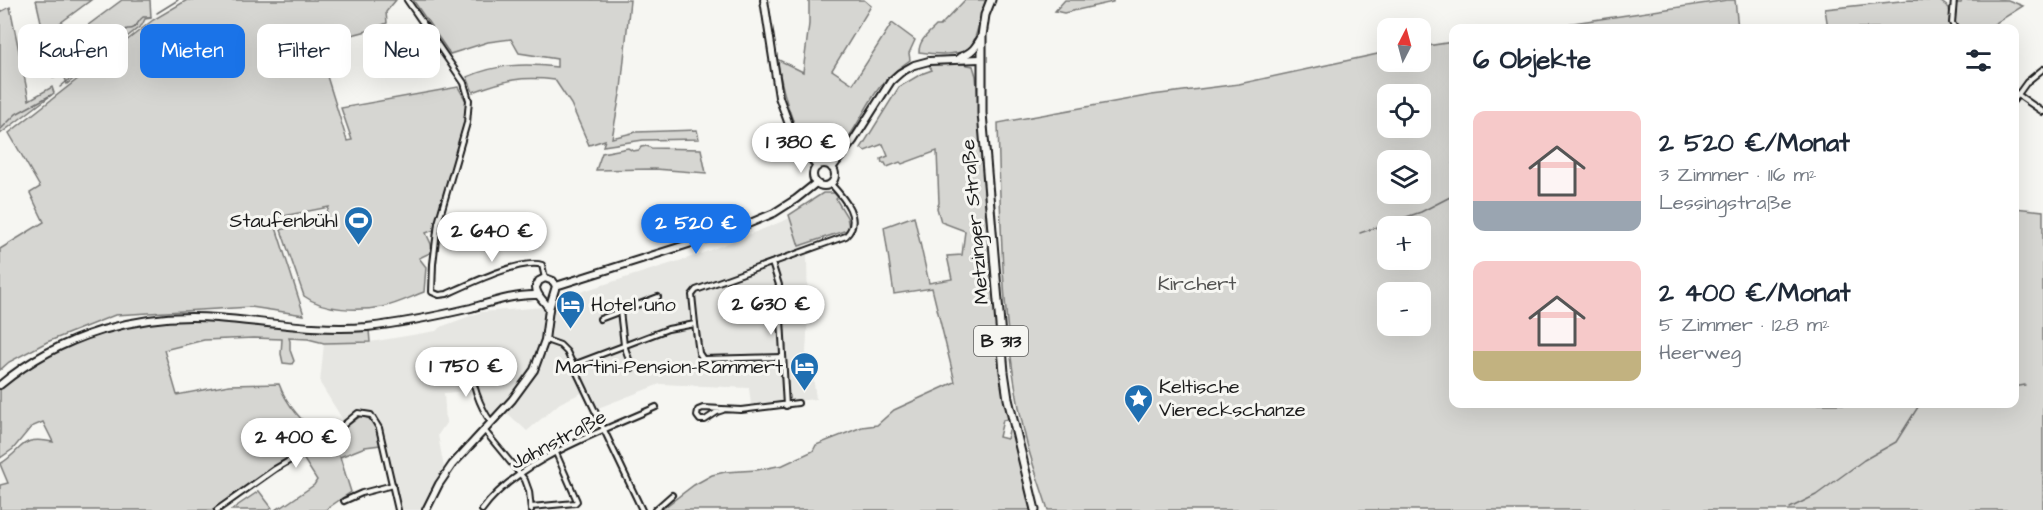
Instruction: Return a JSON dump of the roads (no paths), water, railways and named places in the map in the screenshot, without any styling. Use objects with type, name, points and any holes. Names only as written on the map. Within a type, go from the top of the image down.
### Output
[{"type":"main road","name":"Metzinger Straße","points":[[991,0],[981,36],[980,59],[986,169],[1004,372],[1008,399],[1035,510]]},
{"type":"street","points":[[407,0],[464,83],[469,100],[467,123],[438,223],[432,292],[439,295],[447,294],[494,274],[534,263],[542,265],[545,278]]},
{"type":"street","points":[[764,0],[779,98],[791,130],[817,167]]},
{"type":"street","points":[[1953,24],[1954,0]]},
{"type":"street","points":[[954,59],[969,54],[976,47],[981,36]]},
{"type":"street","points":[[832,168],[891,81],[900,73],[929,61],[980,59]]},
{"type":"street","points":[[2019,90],[2043,69]]},
{"type":"street","points":[[2019,95],[2043,112]]},
{"type":"street","points":[[822,164],[832,168],[835,174],[831,184],[822,186],[816,183],[813,173],[817,167],[822,164]]},
{"type":"street","points":[[556,286],[736,229],[774,213],[816,183]]},
{"type":"street","points":[[783,357],[703,359],[699,353],[692,295],[696,290],[842,238],[849,233],[853,225],[853,216],[845,201],[831,184]]},
{"type":"street","points":[[772,263],[779,285],[786,406]]},
{"type":"street","points":[[510,298],[536,287],[539,281],[545,278],[550,279],[556,286]]},
{"type":"street","points":[[426,510],[452,465],[512,400],[528,379],[545,340],[549,309],[556,286]]},
{"type":"street","points":[[536,287],[549,309]]},
{"type":"street","points":[[0,385],[34,360],[73,340],[136,321],[203,317],[305,328],[357,327],[420,319],[510,298],[552,297]]},
{"type":"street","points":[[600,319],[658,297]]},
{"type":"street","points":[[620,311],[624,345],[632,368]]},
{"type":"street","points":[[573,365],[674,327],[695,324]]},
{"type":"street","points":[[545,340],[563,347],[642,510]]},
{"type":"street","points":[[469,362],[474,388],[490,423]]},
{"type":"street","points":[[723,410],[705,420],[700,420],[697,416],[698,410],[703,408],[723,410],[786,406],[798,403]]},
{"type":"street","name":"Jahnstraße","points":[[482,510],[520,473],[603,430],[656,407]]},
{"type":"street","points":[[218,510],[275,470],[325,440],[358,413],[371,415],[376,420],[398,510]]},
{"type":"street","points":[[483,430],[525,480],[531,508],[576,502],[577,499],[556,453]]},
{"type":"street","points":[[344,501],[362,493],[393,485]]},
{"type":"street","points":[[655,510],[672,495]]},
{"type":"street","points":[[486,505],[490,510]]},
{"type":"waterway","points":[[157,13],[178,0]]},
{"type":"waterway","points":[[60,87],[71,78],[80,59],[115,41],[127,29],[135,27],[143,17],[151,17]]},
{"type":"waterway","points":[[0,130],[16,114],[51,95]]},
{"type":"waterway","points":[[1360,233],[1421,212],[1449,198]]},
{"type":"waterway","points":[[2019,386],[2025,385]]},
{"type":"waterway","points":[[1790,508],[1816,495],[1864,460],[1896,442],[1917,408]]},
{"type":"place","name":"Staufenbühl","points":[[359,246]]},
{"type":"place","name":"Hotel uno","points":[[570,330]]},
{"type":"place","name":"Martini-Pension-Rammert","points":[[804,392]]},
{"type":"place","name":"Keltische Viereckschanze","points":[[1138,424]]},
{"type":"park label","name":"Kirchert","points":[[1197,283]]}]
